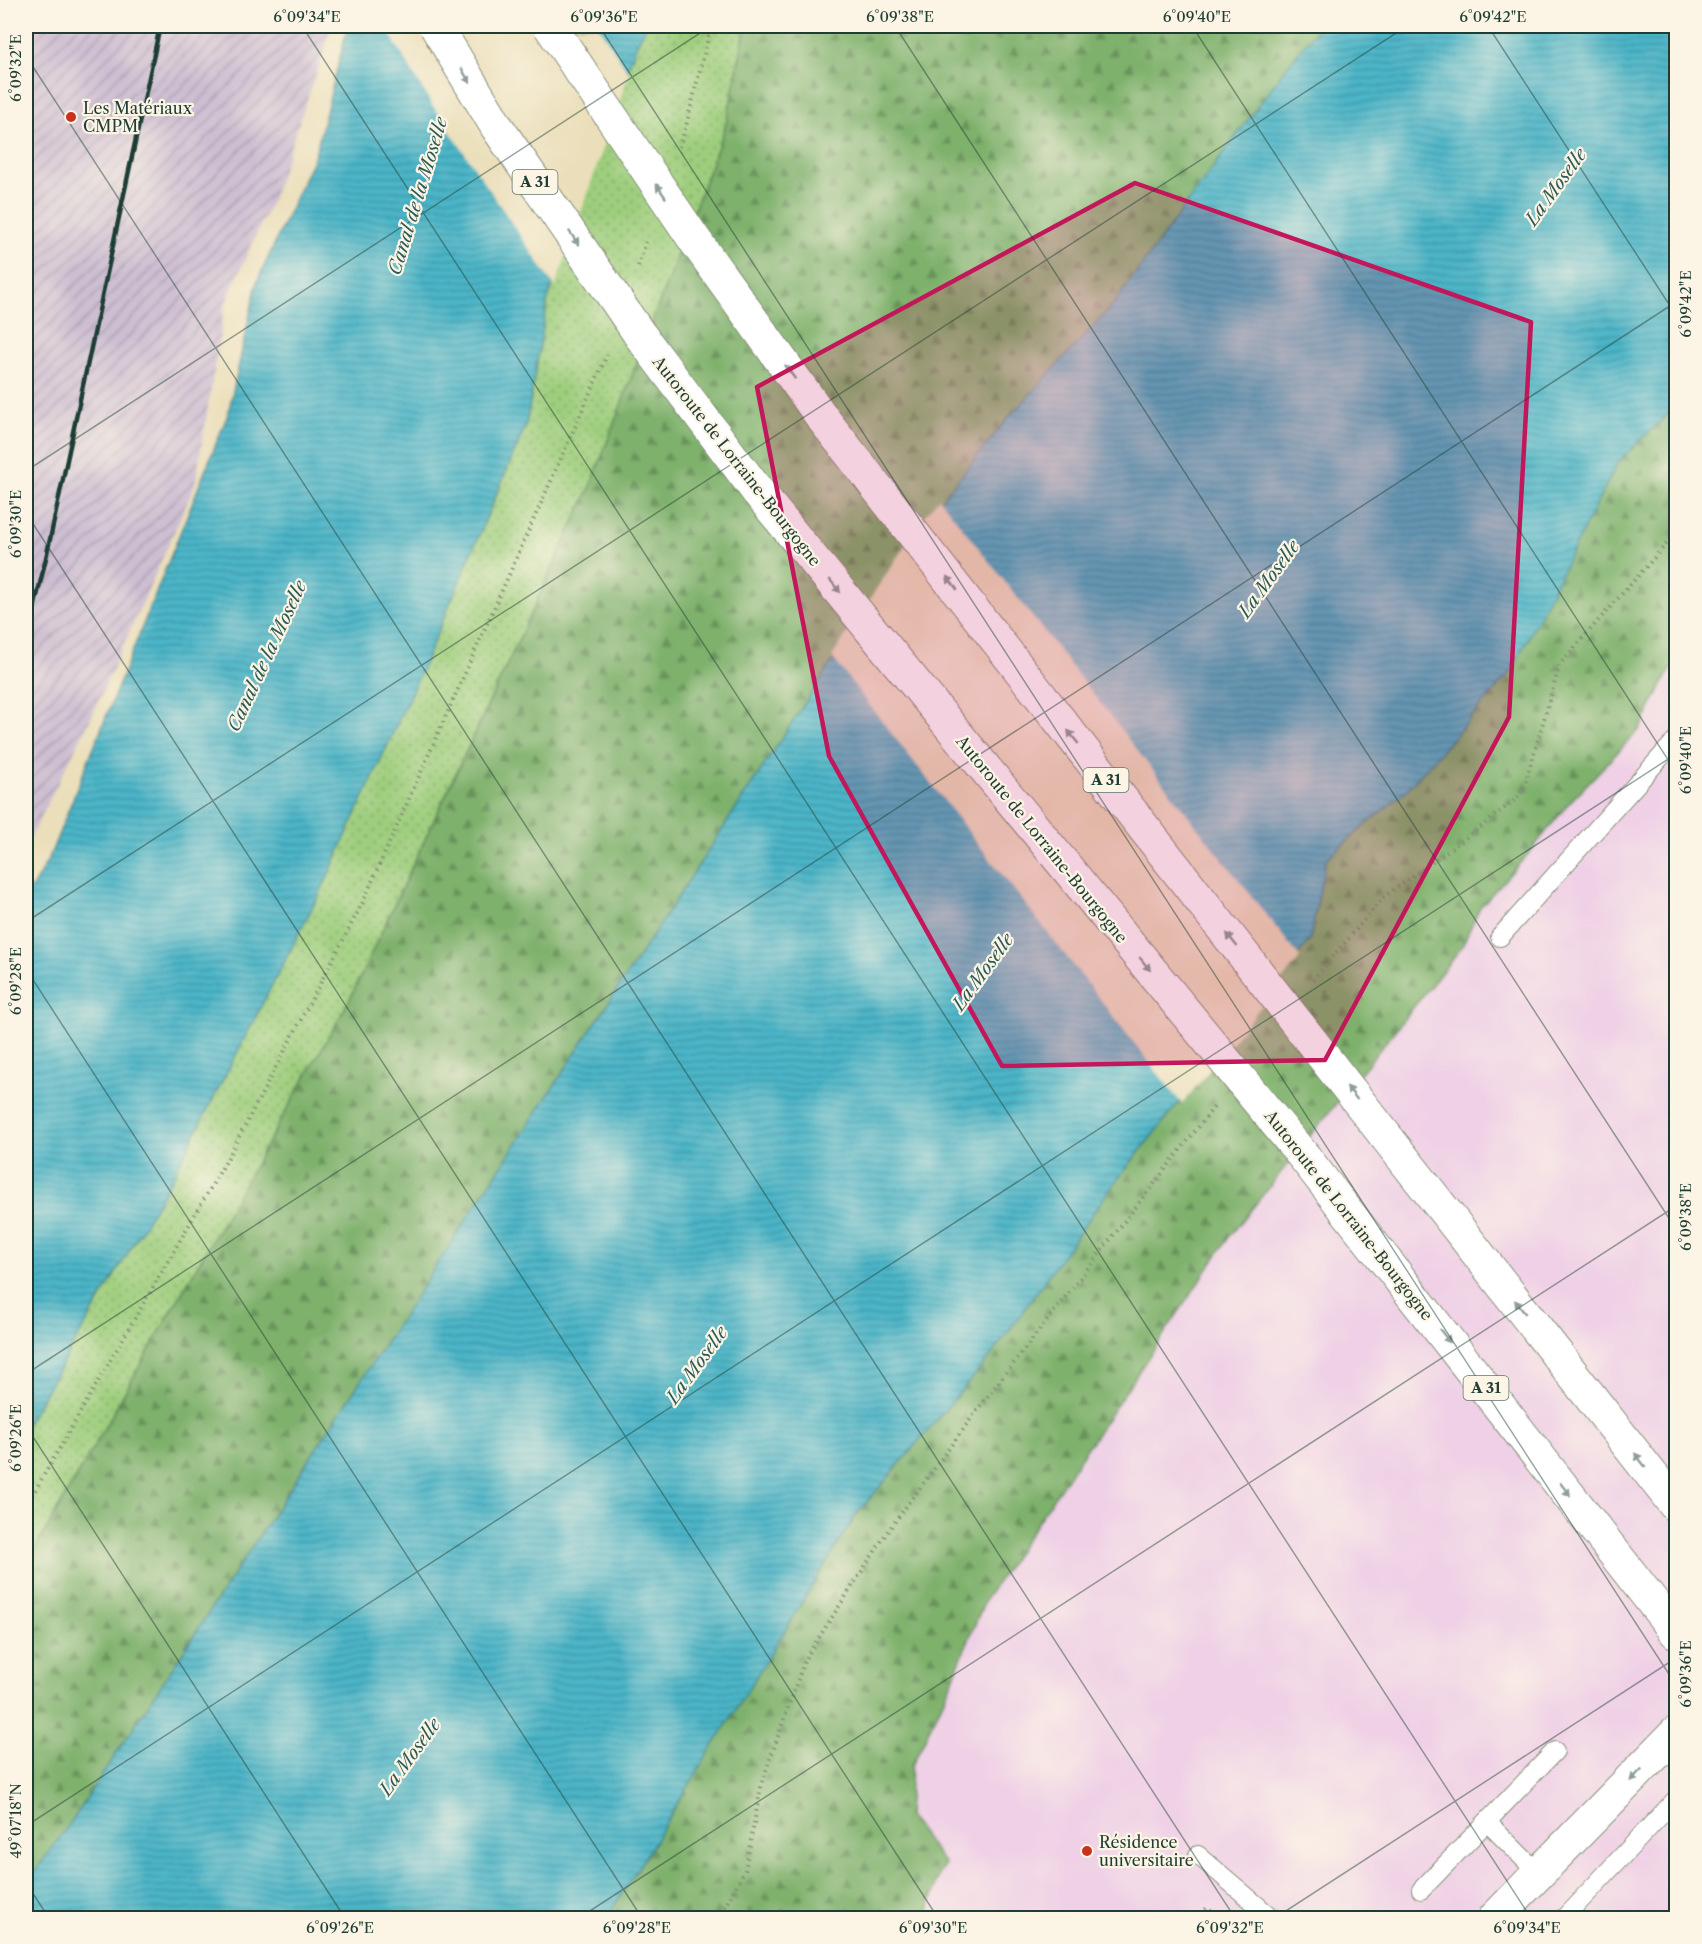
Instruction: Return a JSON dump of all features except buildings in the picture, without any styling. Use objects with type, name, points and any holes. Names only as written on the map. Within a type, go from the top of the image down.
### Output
[{"type":"main road","name":"Autoroute de Lorraine-Bourgogne","points":[[436,26],[497,127],[640,335],[758,492],[1305,1158],[1672,1625]]},
{"type":"main road","name":"A 31","points":[[550,26],[694,239],[824,420],[1677,1506]]},
{"type":"main road","points":[[1495,1918],[1677,1733]]},
{"type":"lane","points":[[1500,937],[1677,740]]},
{"type":"lane","points":[[1421,1890],[1555,1751]]},
{"type":"lane","points":[[1564,1918],[1677,1799]]},
{"type":"lane","points":[[1487,1822],[1539,1874]]},
{"type":"lane","points":[[1198,1856],[1272,1918]]},
{"type":"path","points":[[678,148],[686,126],[711,26]]},
{"type":"path","points":[[636,270],[647,237]]},
{"type":"path","points":[[26,1506],[229,1156],[362,904],[602,370],[609,348]]},
{"type":"path","points":[[1312,981],[1384,897],[1522,794],[1560,664],[1677,533]]},
{"type":"path","points":[[719,1918],[745,1870],[762,1782],[805,1659],[888,1531],[977,1410],[1218,1102]]},
{"type":"path","points":[[1205,1918],[1201,1913],[1207,1908],[1220,1918]]},
{"type":"highlighted area","points":[[1135,183],[1531,322],[1509,717],[1325,1060],[1002,1066],[829,756],[757,387]]},
{"type":"shaded area","points":[[26,26],[331,26],[273,197],[225,304],[195,485],[90,720],[26,846]]},
{"type":"shaded area","points":[[1676,629],[1676,1918],[751,1918],[1016,1480]]},
{"type":"green space","points":[[646,26],[746,26],[726,125],[590,488],[348,1003],[26,1565],[26,1425],[171,1180],[322,889],[422,669],[526,425],[548,299],[635,48]]},
{"type":"green space","points":[[746,26],[1320,26],[1285,69],[1112,306],[1009,417],[925,520],[76,1815],[26,1884],[26,1565],[348,1003],[590,488],[726,125]]},
{"type":"green space","points":[[1676,406],[1676,662],[1640,729],[1568,804],[1530,852],[1480,907],[1461,948],[1230,1236],[985,1600],[950,1686],[911,1768],[908,1816],[945,1864],[939,1873],[927,1918],[607,1918],[856,1515],[990,1357],[1119,1177],[1310,940],[1326,859],[1407,790],[1510,673],[1618,462]]},
{"type":"water","name":"Canal de la Moselle","points":[[348,26],[646,26],[635,48],[548,299],[526,425],[422,669],[322,889],[171,1180],[26,1425],[26,898],[49,858],[228,414],[257,282],[315,155]]},
{"type":"water","name":"La Moselle","points":[[1320,26],[1676,26],[1676,406],[1618,462],[1510,673],[1407,790],[1326,859],[1310,940],[1119,1177],[990,1357],[856,1515],[607,1918],[26,1918],[26,1884],[76,1815],[925,520],[1009,417],[1112,306],[1285,69]]},
{"type":"pier","points":[[385,26],[598,26],[629,73],[555,287],[431,103]]},
{"type":"pier","points":[[939,498],[1300,958],[1182,1104],[832,657],[923,518]]},
{"type":"railway","points":[[26,643],[160,26]]},
{"type":"place","name":"Les Matériaux CMPM","points":[[71,117]]},
{"type":"place","name":"Résidence universitaire","points":[[1087,1851]]}]
